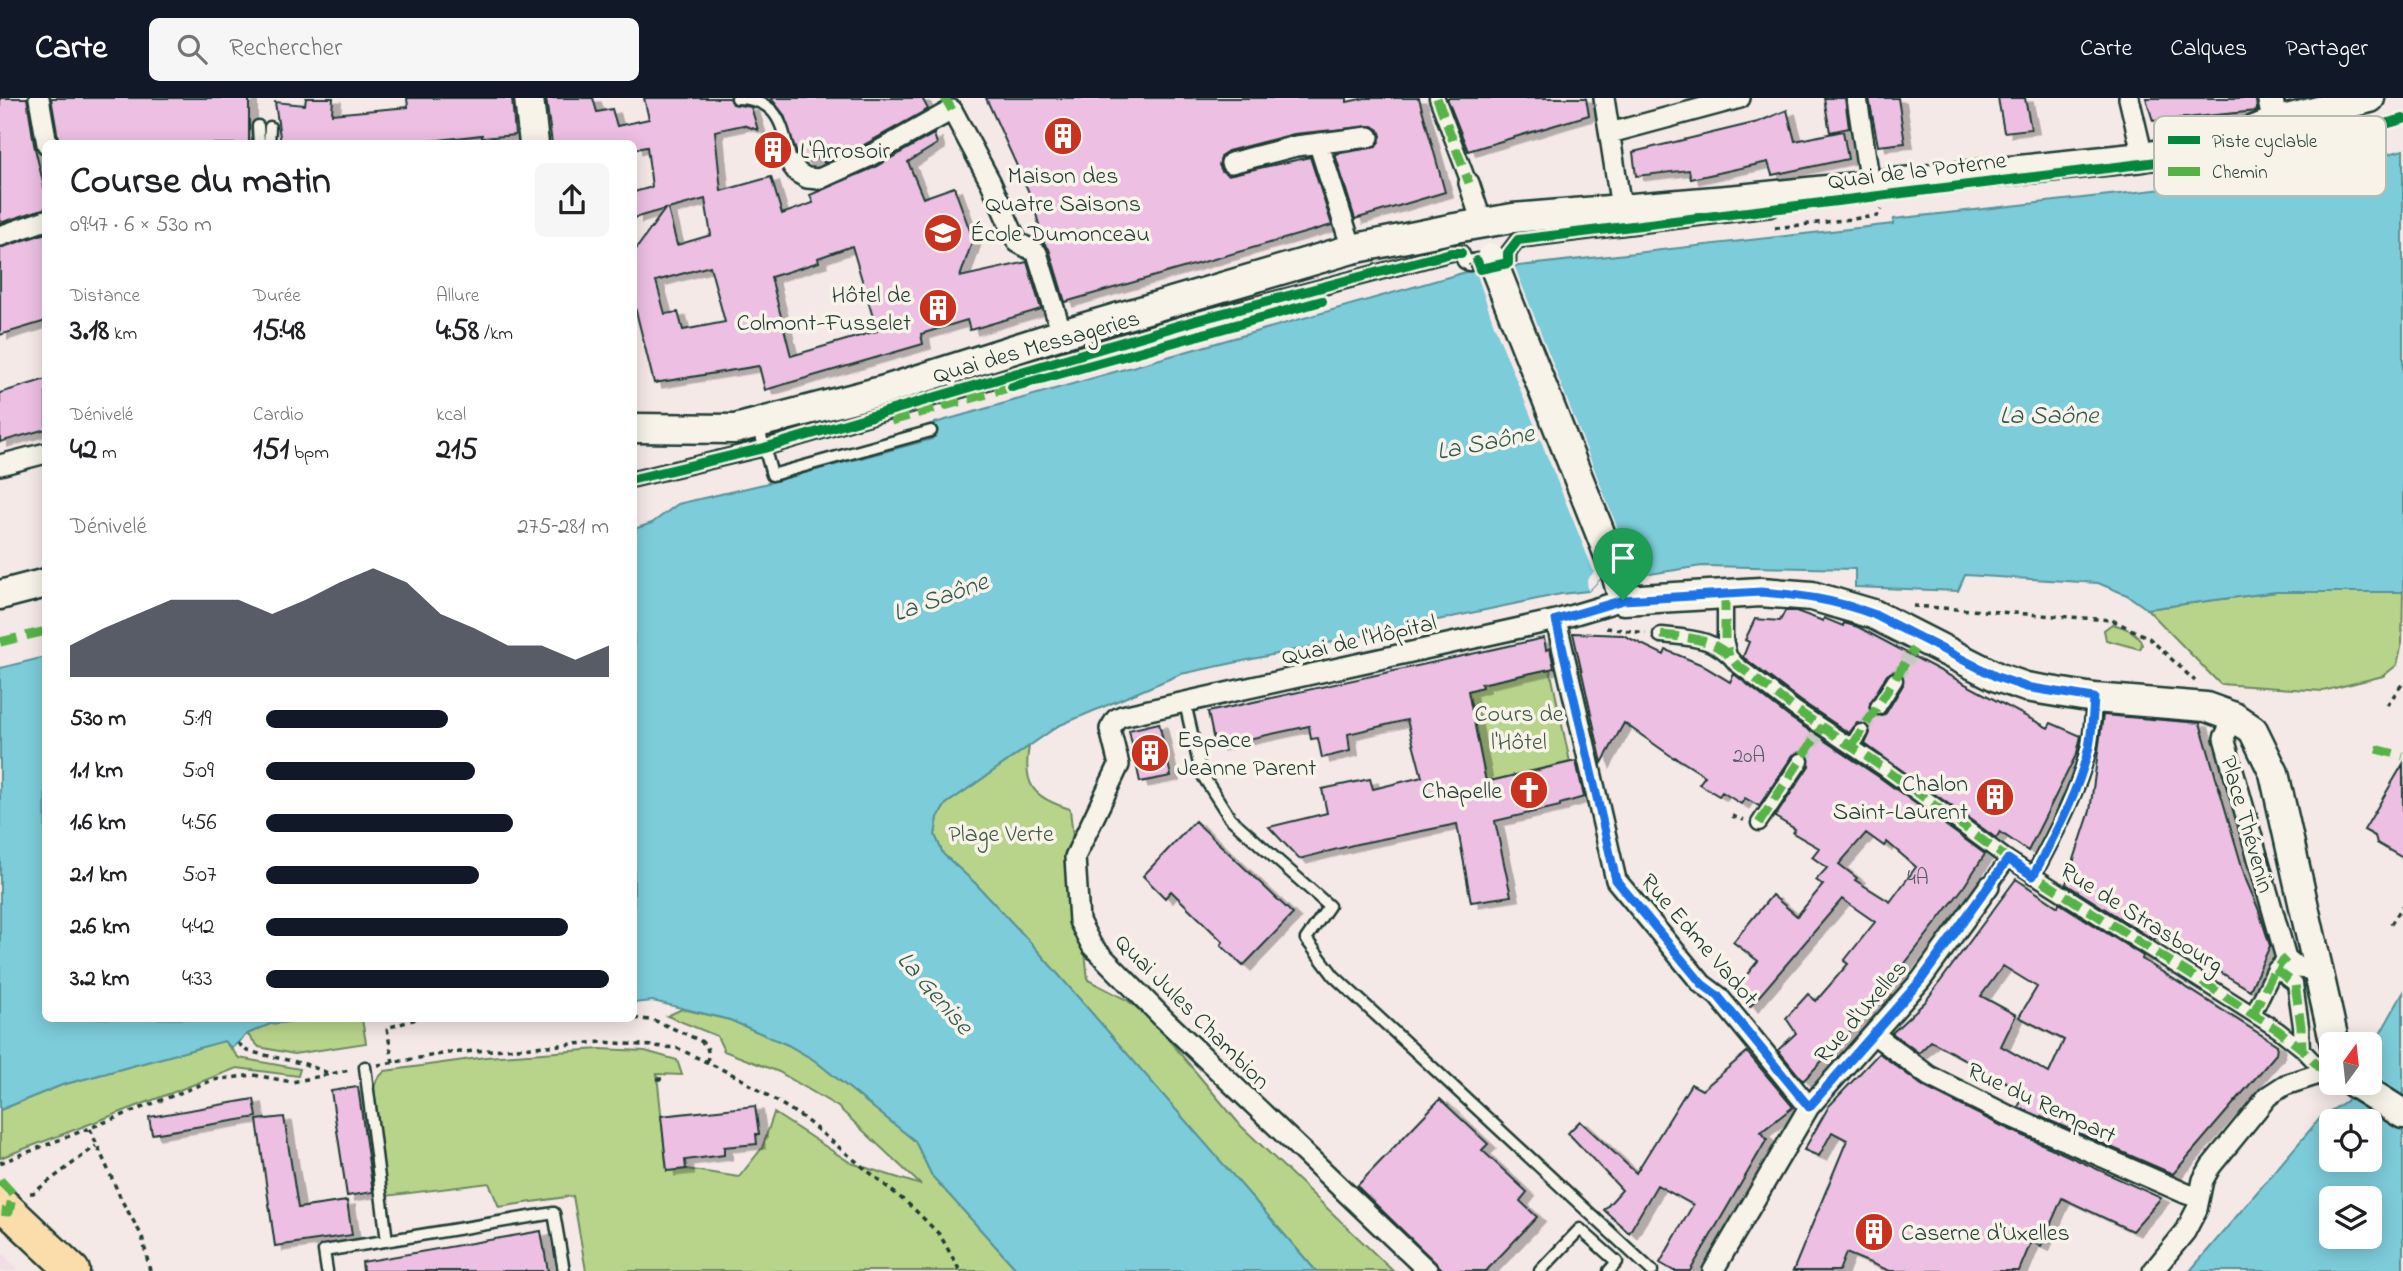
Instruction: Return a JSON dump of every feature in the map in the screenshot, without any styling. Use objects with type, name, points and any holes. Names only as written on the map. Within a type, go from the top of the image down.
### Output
[{"type":"main road","points":[[529,98],[534,140]]},
{"type":"main road","name":"Quai de la Poterne","points":[[2273,110],[2370,98]]},
{"type":"main road","name":"Quai de la Poterne","points":[[1482,223],[2154,155]]},
{"type":"main road","points":[[1482,223],[1494,267],[1619,587],[1812,596],[1873,614],[1997,677],[2026,687],[2094,698],[2206,707],[2234,717]]},
{"type":"main road","name":"Quai des Messageries","points":[[637,428],[735,429],[761,435],[885,390],[1062,334],[1352,249],[1482,223]]},
{"type":"main road","points":[[0,595],[42,584]]},
{"type":"main road","name":"Place Thévenin","points":[[2234,717],[2253,730],[2274,773],[2332,1032]]},
{"type":"main road","points":[[2375,1096],[2403,1114]]},
{"type":"main road","points":[[11,1202],[73,1271]]},
{"type":"street","points":[[39,98],[46,140]]},
{"type":"street","points":[[1437,98],[1482,223]]},
{"type":"street","points":[[1604,98],[1621,208]]},
{"type":"street","points":[[1610,133],[1740,98]]},
{"type":"street","points":[[1857,98],[1870,185]]},
{"type":"street","points":[[2129,98],[2143,157]]},
{"type":"street","points":[[792,165],[797,173],[807,178],[820,179],[868,158],[949,104],[991,183],[1017,242],[1037,253],[1062,334]]},
{"type":"street","points":[[1231,163],[1296,146],[1369,137]]},
{"type":"street","points":[[1319,145],[1352,249]]},
{"type":"street","name":"Quai de la Poterne","points":[[1492,260],[1518,240],[2154,162]]},
{"type":"street","points":[[0,236],[42,221]]},
{"type":"street","name":"Quai des Messageries","points":[[637,478],[761,435],[1451,253],[1461,253],[1469,263],[1492,260]]},
{"type":"street","points":[[0,465],[42,454]]},
{"type":"street","name":"Quai de l'Hôpital","points":[[1110,729],[1116,719],[1122,716],[1556,620],[1619,587]]},
{"type":"street","points":[[1725,594],[1725,639],[1730,656]]},
{"type":"street","name":"Rue Edme Vadot","points":[[1556,620],[1616,880],[1702,984],[1718,996],[1809,1107]]},
{"type":"street","name":"Rue de Strasbourg","points":[[1661,635],[1704,640],[1730,656],[1736,664],[1820,730],[1852,746],[2033,876],[2253,1014],[2319,1064]]},
{"type":"street","points":[[1878,707],[1895,680]]},
{"type":"street","points":[[2033,876],[2064,818],[2077,783],[2089,745],[2094,698]]},
{"type":"street","name":"Place Thévenin","points":[[2234,717],[2224,738],[2280,964]]},
{"type":"street","name":"Quai Jules Chambion","points":[[1110,729],[1119,765],[1075,857],[1079,921],[1093,946],[1174,1028],[1427,1271]]},
{"type":"street","points":[[1852,746],[1861,732]]},
{"type":"street","points":[[1759,823],[1801,761]]},
{"type":"street","name":"Rue d'Uxelles","points":[[1713,1271],[1809,1107],[1921,980],[2008,859]]},
{"type":"street","points":[[2280,964],[2318,970]]},
{"type":"street","points":[[2253,1014],[2280,964]]},
{"type":"street","points":[[2280,964],[2295,984],[2302,1049]]},
{"type":"street","name":"Rue du Rempart","points":[[1875,1035],[1929,1076],[2007,1115],[2187,1195],[2198,1197]]},
{"type":"street","points":[[2153,1271],[2185,1232],[2196,1209],[2203,1180],[2211,1166],[2268,1096],[2285,1084],[2319,1073]]},
{"type":"lane","points":[[737,98],[763,102],[773,109],[779,119],[792,165]]},
{"type":"lane","points":[[257,126],[259,140]]},
{"type":"lane","points":[[269,140],[270,127]]},
{"type":"lane","points":[[761,435],[772,475],[930,431]]},
{"type":"lane","points":[[1185,704],[1201,773],[1230,818],[1329,906],[1306,939],[1334,976],[1652,1271]]},
{"type":"lane","points":[[365,1067],[387,1241]]},
{"type":"lane","points":[[327,1271],[324,1251],[554,1213],[564,1271]]},
{"type":"lane","points":[[1540,1271],[1580,1229],[1617,1262],[1609,1271]]},
{"type":"path","points":[[2386,124],[2403,119]]},
{"type":"path","points":[[1905,605],[2112,620],[2149,638],[2204,689]]},
{"type":"path","points":[[1595,627],[1661,635]]},
{"type":"path","points":[[2387,705],[2403,682]]},
{"type":"path","points":[[2391,924],[2403,906]]},
{"type":"path","points":[[637,1018],[656,1021],[699,1040],[709,1051],[707,1062]]},
{"type":"path","points":[[393,1063],[387,1028],[407,1022]]},
{"type":"path","points":[[0,1163],[213,1080],[254,1075],[292,1082],[448,1053],[604,1042],[677,1048],[738,1077],[813,1125],[940,1235],[960,1271]]},
{"type":"path","points":[[238,1044],[247,1051],[305,1064],[330,1073]]},
{"type":"path","points":[[657,1080],[667,1079]]},
{"type":"path","points":[[90,1128],[122,1201],[142,1236],[150,1271]]},
{"type":"path","points":[[11,1202],[33,1193],[96,1146]]},
{"type":"shaded area","points":[[0,1251],[19,1271],[0,1271]]},
{"type":"green space","points":[[2276,592],[2403,592],[2402,643],[2397,665],[2383,676],[2323,691],[2220,684],[2147,609]]},
{"type":"green space","points":[[2112,624],[2135,633],[2142,645],[2140,649],[2106,640],[2104,630]]},
{"type":"green space","name":"Cours de l'Hôtel","points":[[1550,669],[1570,762],[1486,782],[1468,691],[1481,687],[1481,684]]},
{"type":"green space","name":"Plage Verte","points":[[1029,746],[1027,771],[1033,788],[1047,800],[1070,809],[1088,980],[1127,1000],[1152,1020],[1241,1126],[1393,1271],[1316,1271],[1030,942],[975,883],[943,854],[935,835],[938,817],[946,804]]},
{"type":"green space","points":[[682,1009],[730,1020],[788,1045],[814,1060],[915,1141],[932,1176],[1018,1271],[586,1271],[573,1196],[499,1207],[489,1183],[386,1196],[373,1091],[377,1079],[385,1071],[486,1057],[600,1049],[645,1051],[677,1060],[682,1075],[657,1074],[667,1171],[686,1169],[739,1177],[762,1148],[774,1113],[851,1163],[921,1185],[838,1107],[779,1072],[724,1051],[717,1036],[667,1016]]},
{"type":"green space","points":[[362,1022],[366,1043],[294,1054],[259,1047],[247,1034],[270,1024]]},
{"type":"green space","points":[[224,1041],[239,1058],[300,1069],[298,1076],[237,1068],[0,1158],[0,1110],[62,1085]]},
{"type":"water","points":[[2403,150],[2403,592],[2276,592],[2147,609],[2127,595],[2098,583],[1965,575],[1958,591],[1855,587],[1855,569],[1702,566],[1650,574],[1630,566],[1603,576],[1588,591],[1561,594],[1181,674],[1058,726],[946,804],[938,817],[935,835],[943,854],[975,883],[1030,942],[1316,1271],[1018,1271],[932,1176],[915,1141],[814,1060],[788,1045],[730,1020],[653,1001],[637,1003],[637,528],[652,523],[678,504],[932,439],[928,425],[1466,272],[1893,224],[1894,219],[2154,190],[2154,196],[2386,196],[2386,155]]},
{"type":"water","points":[[42,658],[42,1022],[288,1022],[270,1024],[247,1034],[232,1048],[224,1041],[62,1085],[0,1110],[0,668]]},
{"type":"water","points":[[2403,993],[2403,1271],[2190,1271],[2319,1119],[2319,1172],[2382,1172],[2382,1109],[2334,1109],[2346,1101],[2348,1096],[2382,1096],[2381,1032]]},
{"type":"pier","points":[[1513,262],[1632,565],[1643,564],[1648,567],[1650,574],[1630,566],[1603,576],[1588,591],[1587,580],[1594,572],[1494,325],[1475,269]]},
{"type":"building","points":[[0,98],[27,98],[42,178],[42,209],[0,223]]},
{"type":"building","points":[[51,98],[249,98],[249,140],[58,140]]},
{"type":"building","points":[[306,98],[333,98],[332,114],[408,107],[407,98],[512,98],[515,135],[482,138],[482,135],[440,140],[280,140],[275,102],[305,105]]},
{"type":"building","points":[[546,98],[593,98],[597,112],[612,109],[617,126],[649,119],[644,98],[730,98],[733,104],[751,107],[758,130],[743,125],[715,131],[721,191],[771,177],[782,214],[813,203],[810,195],[873,168],[934,134],[937,144],[908,162],[923,198],[954,187],[973,239],[960,277],[1027,262],[1041,309],[970,330],[967,320],[921,334],[923,344],[765,390],[759,366],[654,383],[637,315],[637,248],[665,209],[637,217],[637,191],[652,187],[647,147],[637,149],[637,140],[551,140]],"holes":[[[705,199],[711,235],[677,245],[668,209]],[[852,246],[877,331],[791,356],[771,277],[819,262],[818,258]],[[710,266],[725,322],[683,330],[678,312],[665,314],[656,281]]]},
{"type":"building","points":[[771,98],[922,98],[928,109],[862,146],[824,163],[822,157],[805,162],[797,154],[784,115]]},
{"type":"building","points":[[986,98],[1347,98],[1347,102],[1365,98],[1419,98],[1445,192],[1355,219],[1335,154],[1376,147],[1381,136],[1379,130],[1373,126],[1294,134],[1228,151],[1222,155],[1219,165],[1228,175],[1310,157],[1332,225],[1065,302],[1032,199]]},
{"type":"building","points":[[1447,98],[1586,98],[1589,115],[1468,151]]},
{"type":"building","points":[[1824,98],[1845,98],[1849,128],[1830,132]]},
{"type":"building","points":[[1869,98],[1898,98],[1905,143],[1878,146]]},
{"type":"building","points":[[1998,98],[2025,98],[2031,129],[2004,132]]},
{"type":"building","points":[[2146,98],[2256,98],[2257,111],[2205,116],[2154,116],[2153,121]]},
{"type":"building","points":[[1787,110],[1795,141],[1843,131],[1848,159],[1772,175],[1768,162],[1691,179],[1689,170],[1636,176],[1633,152],[1758,122]]},
{"type":"building","points":[[42,234],[42,322],[0,335],[0,248]]},
{"type":"building","points":[[42,380],[42,430],[0,442],[0,393]]},
{"type":"building","points":[[1785,611],[1796,611],[1823,621],[1824,618],[1843,626],[1844,623],[1858,627],[2048,728],[2051,723],[2081,736],[2077,753],[2028,851],[2000,832],[1996,838],[1865,744],[1870,733],[1867,724],[1857,723],[1849,733],[1743,657],[1749,642],[1745,640],[1755,619],[1780,621]],"holes":[[[1895,670],[1903,675],[1903,685],[1886,713],[1882,716],[1873,715],[1869,711],[1870,703],[1887,675]]]},
{"type":"building","points":[[1573,633],[1623,635],[1664,655],[1666,650],[1700,664],[1730,682],[1734,674],[1789,717],[1879,777],[1985,854],[1963,888],[1862,1019],[1803,1081],[1778,1050],[1796,1033],[1786,1018],[1808,994],[1816,1001],[1848,964],[1844,961],[1875,922],[1842,899],[1750,1007],[1736,988],[1758,961],[1733,942],[1772,895],[1797,916],[1823,885],[1816,880],[1827,868],[1812,857],[1819,848],[1793,833],[1795,829],[1775,817],[1809,766],[1809,756],[1801,751],[1793,755],[1759,806],[1745,798],[1741,804],[1722,792],[1719,796],[1699,784],[1705,776],[1624,723],[1602,763]],"holes":[[[1866,833],[1884,846],[1887,842],[1916,867],[1890,902],[1855,880],[1857,878],[1839,864]]]},
{"type":"building","points":[[1544,638],[1546,650],[1550,648],[1554,668],[1481,684],[1482,687],[1468,691],[1486,782],[1576,761],[1584,797],[1560,806],[1495,821],[1511,896],[1471,902],[1457,824],[1357,844],[1299,859],[1269,827],[1327,813],[1322,789],[1370,779],[1373,789],[1422,777],[1407,720],[1348,734],[1350,751],[1322,758],[1318,738],[1311,739],[1309,726],[1215,746],[1208,712]]},
{"type":"building","points":[[2103,715],[2200,723],[2246,880],[2270,946],[2250,990],[2158,934],[2154,940],[2066,884],[2090,811]]},
{"type":"building","name":"Espace Jeanne Parent","points":[[1159,723],[1171,776],[1140,782],[1129,730]]},
{"type":"building","points":[[2403,764],[2403,858],[2377,843],[2375,836],[2364,830]]},
{"type":"building","points":[[1195,821],[1293,914],[1243,966],[1221,945],[1223,942],[1171,891],[1165,898],[1143,876]]},
{"type":"building","points":[[2016,879],[2058,907],[2059,903],[2143,956],[2142,959],[2277,1045],[2276,1054],[2173,1174],[2018,1107],[2026,1093],[1931,1041],[1919,1053],[1892,1033],[1925,1002]],"holes":[[[2003,966],[2037,987],[2019,1017],[2064,1040],[2049,1073],[2001,1046],[2016,1015],[1981,996]]]},
{"type":"building","points":[[1747,1052],[1793,1107],[1761,1132],[1767,1139],[1690,1271],[1674,1271],[1660,1263],[1693,1205],[1657,1185],[1629,1233],[1604,1210],[1622,1190],[1568,1133],[1580,1121],[1636,1173],[1691,1084],[1702,1090]]},
{"type":"building","points":[[1879,1053],[1924,1087],[2002,1126],[2161,1198],[2132,1231],[2062,1198],[2041,1246],[2031,1242],[2019,1271],[1890,1271],[1846,1253],[1839,1271],[1793,1271],[1847,1140],[1832,1132],[1819,1156],[1804,1150],[1829,1106]]},
{"type":"building","points":[[358,1087],[373,1192],[347,1196],[331,1091]]},
{"type":"building","points":[[254,1099],[257,1117],[152,1134],[149,1117]]},
{"type":"building","points":[[1440,1099],[1488,1144],[1482,1150],[1527,1192],[1520,1201],[1537,1217],[1486,1271],[1444,1271],[1357,1186]]},
{"type":"building","points":[[755,1106],[759,1134],[756,1134],[757,1144],[724,1147],[724,1155],[685,1160],[686,1169],[667,1171],[661,1116]]},
{"type":"building","points":[[284,1117],[298,1208],[347,1201],[352,1235],[275,1246],[257,1120]]},
{"type":"building","points":[[541,1231],[548,1271],[363,1271],[362,1262]]},
{"type":"tunnel","points":[[1895,680],[1910,656]]},
{"type":"tunnel","points":[[1861,732],[1878,707]]},
{"type":"tunnel","points":[[1801,761],[1818,734]]},
{"type":"marked path","points":[[945,98],[952,110]]},
{"type":"marked path","points":[[1437,98],[1469,183]]},
{"type":"marked path","points":[[891,421],[1019,385]]},
{"type":"marked path","points":[[1725,594],[1725,639],[1729,656]]},
{"type":"marked path","points":[[0,642],[42,632]]},
{"type":"marked path","points":[[1661,635],[1703,641],[1720,649],[1795,709],[1885,769],[2008,859],[2278,1030],[2319,1067]]},
{"type":"marked path","points":[[1852,746],[1914,649]]},
{"type":"marked path","points":[[2033,876],[2079,781],[2089,747],[2094,698]]},
{"type":"marked path","points":[[1759,823],[1823,726]]},
{"type":"marked path","points":[[2376,749],[2403,756]]},
{"type":"marked path","points":[[1989,886],[2008,859]]},
{"type":"marked path","points":[[2253,1014],[2275,969],[2286,958]]},
{"type":"marked path","points":[[2275,969],[2295,984],[2302,1049]]},
{"type":"marked path","points":[[0,1180],[13,1194],[9,1212],[0,1211]]},
{"type":"cycle path","points":[[2386,124],[2403,119]]},
{"type":"cycle path","points":[[1477,261],[1480,269],[1508,263],[1508,253],[1518,240],[2154,162]]},
{"type":"cycle path","points":[[637,478],[764,448],[1197,320],[1451,253],[1461,253]]},
{"type":"cycle path","points":[[1012,387],[1322,301]]},
{"type":"place","name":"Maison des Quatre Saisons","points":[[1063,136]]},
{"type":"place","name":"L'Arrosoir","points":[[773,150]]},
{"type":"place","name":"École Dumonceau","points":[[943,233]]},
{"type":"place","name":"Hôtel de Colmont-Fusselet","points":[[938,308]]},
{"type":"place","name":"Espace Jeanne Parent","points":[[1150,753]]},
{"type":"place","name":"Chapelle","points":[[1529,790]]},
{"type":"place","name":"Chalon Saint-Laurent","points":[[1995,797]]},
{"type":"place","name":"Caserne d'Uxelles","points":[[1874,1232]]},
{"type":"route","points":[[1761,592],[1812,596],[1873,614],[1997,677],[2026,687],[2094,698],[2089,745],[2077,783],[2064,818],[2033,876],[2008,859],[1921,980],[1809,1107],[1718,996],[1702,984],[1616,880],[1556,620],[1623,600],[1761,592]]},
{"type":"water label","name":"La Saône","points":[[2049,414]]},
{"type":"water label","name":"La Saône","points":[[1485,441]]},
{"type":"water label","name":"La Saône","points":[[940,596]]},
{"type":"water label","name":"La Genise","points":[[936,992]]}]
